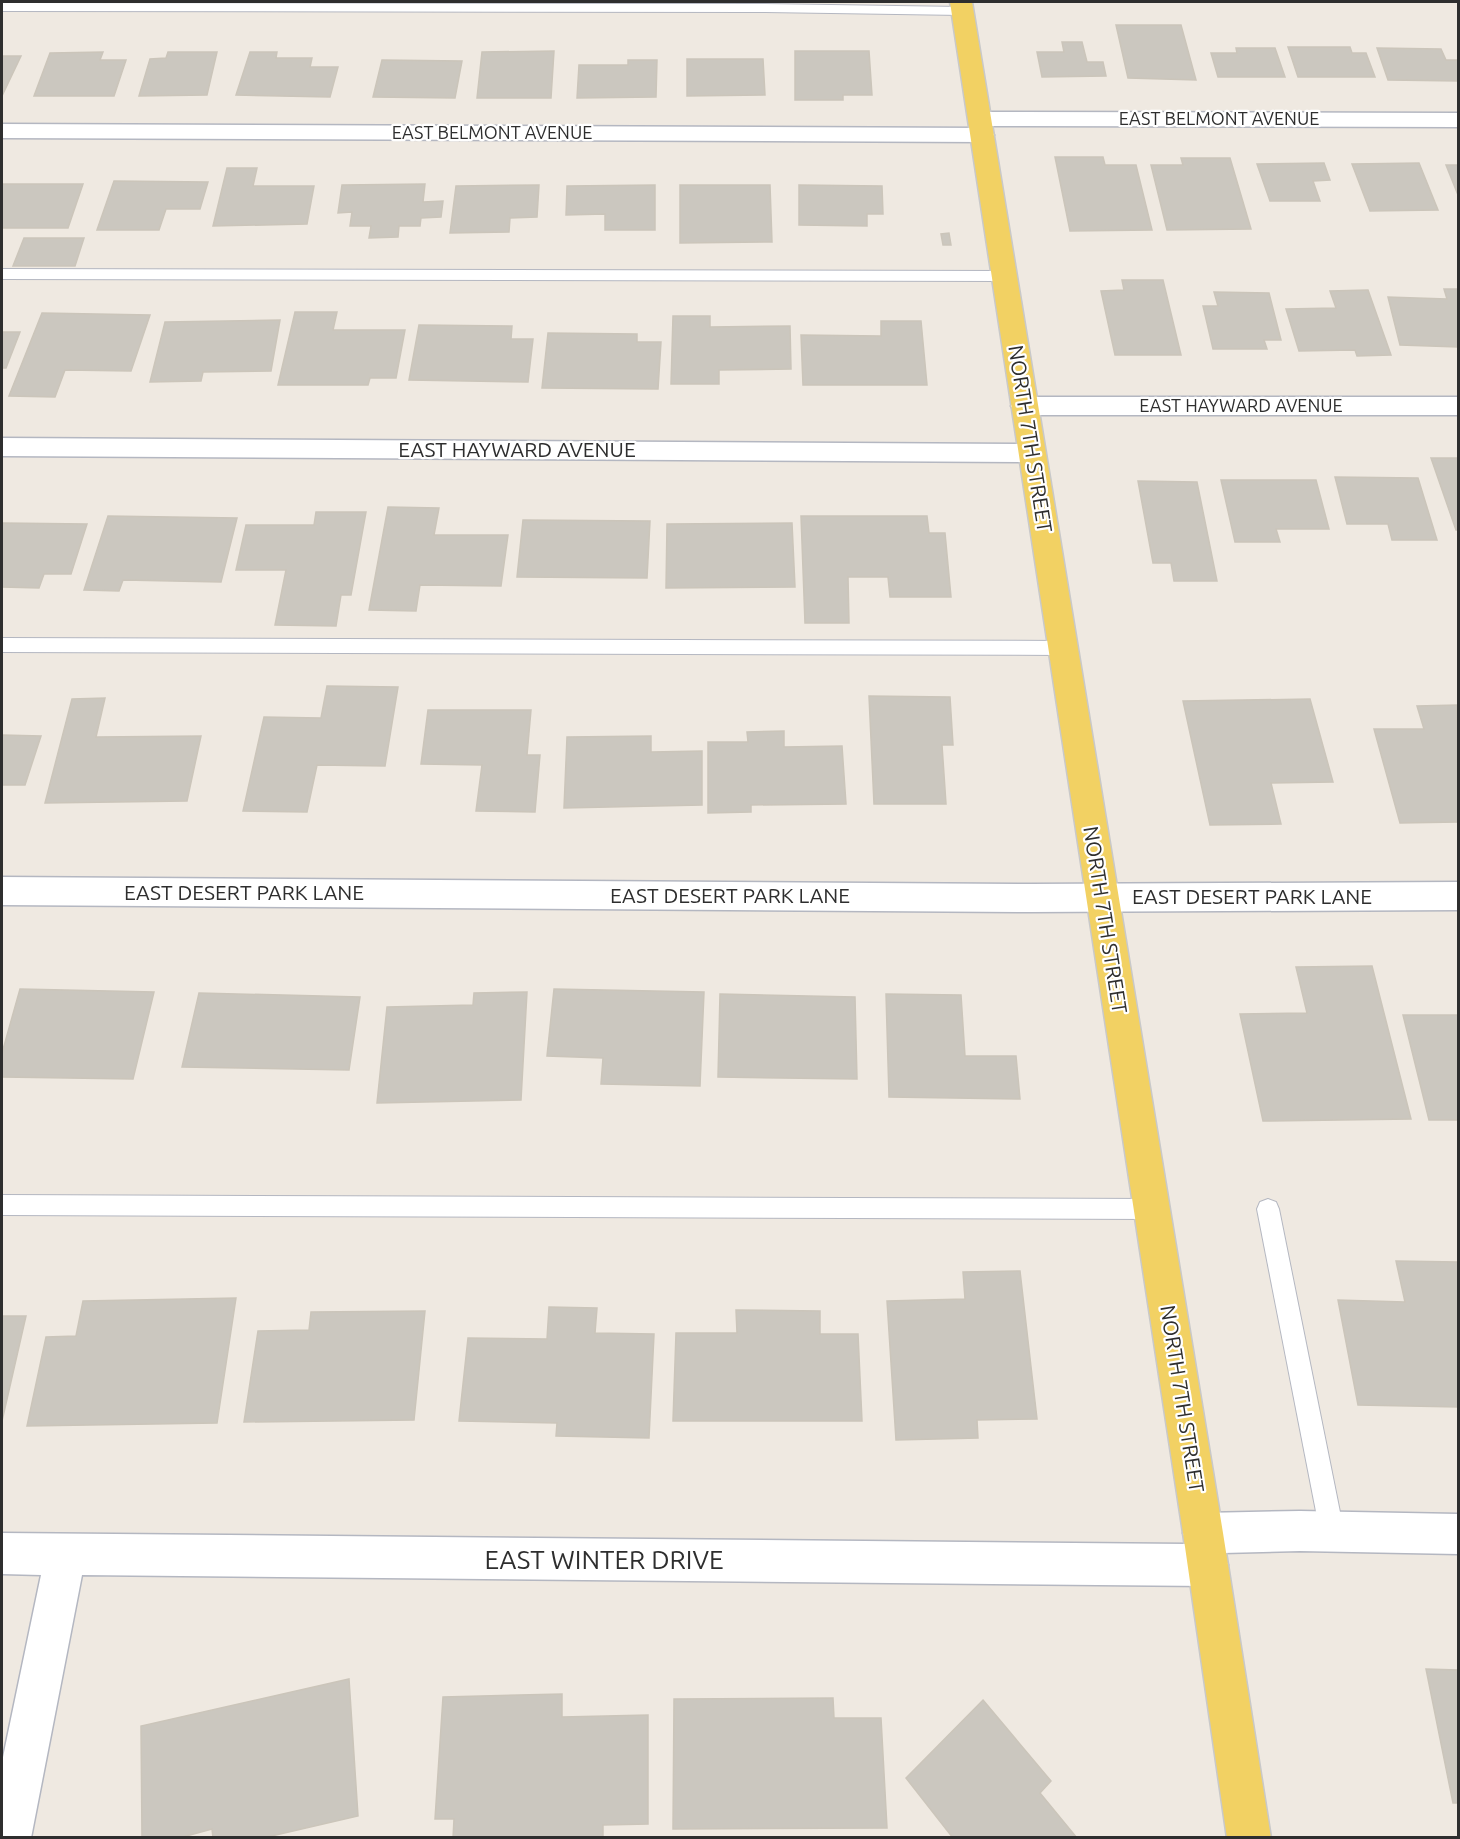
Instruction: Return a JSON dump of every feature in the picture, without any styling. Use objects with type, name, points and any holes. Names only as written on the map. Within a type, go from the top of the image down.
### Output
[{"type":"main road","name":"NORTH 7TH STREET","points":[[962,6],[1249,1838]]},
{"type":"street","name":"EAST BELMONT AVENUE","points":[[2,131],[982,127],[1458,120]]},
{"type":"street","name":"EAST HAYWARD AVENUE","points":[[1024,406],[1458,406]]},
{"type":"street","name":"EAST HAYWARD AVENUE","points":[[2,447],[1032,453]]},
{"type":"street","name":"EAST DESERT PARK LANE","points":[[2,891],[1101,898],[1458,896]]},
{"type":"street","name":"EAST WINTER DRIVE","points":[[2,1554],[1116,1566],[1205,1549],[1332,1532],[1458,1534]]},
{"type":"street","points":[[8,1838],[66,1554]]},
{"type":"lane","points":[[2,7],[962,6]]},
{"type":"lane","points":[[2,274],[1004,276]]},
{"type":"lane","points":[[2,645],[1062,648]]},
{"type":"lane","points":[[2,1205],[1151,1209]]},
{"type":"lane","points":[[1268,1209],[1332,1532]]},
{"type":"building","points":[[1116,25],[1181,25],[1196,80],[1128,78]]},
{"type":"building","points":[[1062,42],[1082,42],[1087,62],[1103,62],[1106,76],[1042,77],[1037,52],[1064,52]]},
{"type":"building","points":[[1288,47],[1350,47],[1352,53],[1366,53],[1375,77],[1298,77]]},
{"type":"building","points":[[1236,48],[1275,48],[1285,77],[1218,77],[1211,53],[1237,53]]},
{"type":"building","points":[[1377,48],[1441,49],[1446,60],[1458,60],[1458,81],[1388,80]]},
{"type":"building","points":[[554,51],[551,98],[477,98],[482,52]]},
{"type":"building","points":[[795,51],[869,51],[872,95],[843,95],[843,100],[795,100]]},
{"type":"building","points":[[103,52],[100,60],[126,60],[114,96],[34,96],[50,53]]},
{"type":"building","points":[[168,52],[217,52],[207,95],[139,96],[150,59],[166,58]]},
{"type":"building","points":[[250,52],[277,52],[276,58],[312,58],[310,67],[338,67],[330,97],[236,95]]},
{"type":"building","points":[[2,56],[21,56],[2,96]]},
{"type":"building","points":[[687,59],[763,59],[765,95],[687,96]]},
{"type":"building","points":[[382,60],[462,61],[455,98],[373,97]]},
{"type":"building","points":[[628,60],[657,60],[656,97],[577,98],[579,65],[628,65]]},
{"type":"building","points":[[1055,157],[1103,157],[1105,165],[1136,165],[1152,230],[1070,231]]},
{"type":"building","points":[[1181,158],[1230,158],[1251,229],[1167,230],[1151,165],[1183,165]]},
{"type":"building","points":[[1324,163],[1330,180],[1313,181],[1320,201],[1270,201],[1257,164]]},
{"type":"building","points":[[1419,163],[1438,210],[1370,211],[1352,164]]},
{"type":"building","points":[[1446,165],[1458,165],[1458,195]]},
{"type":"building","points":[[227,168],[257,168],[253,186],[314,186],[307,224],[213,226]]},
{"type":"building","points":[[114,181],[208,182],[200,209],[166,209],[159,230],[97,230]]},
{"type":"building","points":[[2,184],[83,184],[68,228],[2,228]]},
{"type":"building","points":[[425,184],[423,202],[443,201],[441,217],[421,218],[420,226],[399,226],[398,237],[369,238],[371,226],[350,226],[352,212],[338,213],[342,185]]},
{"type":"building","points":[[539,185],[537,217],[510,218],[509,232],[450,233],[456,186]]},
{"type":"building","points":[[655,185],[655,230],[605,230],[605,214],[566,215],[567,186]]},
{"type":"building","points":[[680,185],[770,185],[772,242],[680,243]]},
{"type":"building","points":[[799,185],[882,186],[883,214],[867,214],[867,226],[799,225]]},
{"type":"building","points":[[949,233],[951,245],[943,245],[941,234]]},
{"type":"building","points":[[24,238],[84,238],[75,266],[13,266]]},
{"type":"building","points":[[1122,280],[1163,280],[1181,355],[1115,355],[1101,291],[1124,290]]},
{"type":"building","points":[[1444,289],[1458,289],[1458,347],[1400,345],[1388,297],[1447,299]]},
{"type":"building","points":[[1368,290],[1391,355],[1357,356],[1355,350],[1299,351],[1286,309],[1336,308],[1330,291]]},
{"type":"building","points":[[1214,292],[1269,293],[1281,340],[1264,340],[1267,349],[1213,349],[1203,306],[1218,306]]},
{"type":"building","points":[[295,312],[337,312],[333,330],[405,330],[396,378],[370,378],[368,385],[278,385]]},
{"type":"building","points":[[42,313],[150,315],[131,371],[65,370],[55,397],[9,396]]},
{"type":"building","points":[[673,316],[710,316],[710,327],[790,326],[791,369],[719,370],[719,384],[671,384]]},
{"type":"building","points":[[280,320],[271,371],[203,372],[201,381],[150,382],[165,322]]},
{"type":"building","points":[[881,321],[921,321],[927,385],[803,385],[801,335],[881,336]]},
{"type":"building","points":[[419,325],[512,326],[511,339],[533,339],[528,382],[409,380]]},
{"type":"building","points":[[2,332],[20,332],[6,368],[2,368]]},
{"type":"building","points":[[548,333],[637,334],[637,342],[661,342],[658,389],[542,388]]},
{"type":"building","points":[[1431,458],[1458,458],[1458,530],[1456,530]]},
{"type":"building","points":[[1335,477],[1418,478],[1437,540],[1392,540],[1388,524],[1347,524]]},
{"type":"building","points":[[1221,480],[1316,480],[1329,529],[1276,529],[1280,542],[1235,542]]},
{"type":"building","points":[[1138,481],[1197,482],[1217,581],[1174,581],[1171,563],[1153,563]]},
{"type":"building","points":[[388,507],[439,508],[434,535],[508,535],[501,586],[420,585],[416,611],[369,610]]},
{"type":"building","points":[[316,512],[366,512],[351,595],[341,595],[336,626],[275,625],[286,570],[236,570],[246,525],[314,525]]},
{"type":"building","points":[[108,516],[237,518],[221,582],[123,580],[119,591],[84,590]]},
{"type":"building","points":[[801,516],[927,516],[929,533],[945,533],[951,597],[890,597],[888,577],[848,577],[849,623],[805,623]]},
{"type":"building","points":[[523,520],[650,521],[647,578],[517,577]]},
{"type":"building","points":[[2,523],[87,524],[71,574],[44,574],[39,588],[2,587]]},
{"type":"building","points":[[792,523],[795,587],[666,588],[667,524]]},
{"type":"building","points":[[327,686],[398,687],[385,766],[317,765],[307,812],[243,811],[264,717],[321,718]]},
{"type":"building","points":[[869,696],[950,697],[953,745],[942,745],[946,804],[874,804]]},
{"type":"building","points":[[105,698],[96,737],[201,736],[187,801],[45,803],[72,699]]},
{"type":"building","points":[[1310,699],[1333,782],[1271,783],[1281,824],[1210,825],[1183,701]]},
{"type":"building","points":[[1457,705],[1458,822],[1400,823],[1374,729],[1424,729],[1417,706]]},
{"type":"building","points":[[428,710],[531,710],[527,755],[540,755],[535,812],[476,811],[482,765],[421,764]]},
{"type":"building","points":[[784,731],[784,747],[842,746],[846,804],[751,805],[751,812],[708,813],[708,742],[748,742],[747,732]]},
{"type":"building","points":[[2,735],[41,736],[25,785],[2,785]]},
{"type":"building","points":[[651,736],[651,752],[702,751],[702,805],[564,808],[567,737]]},
{"type":"building","points":[[1372,966],[1411,1119],[1263,1121],[1240,1014],[1307,1013],[1296,967]]},
{"type":"building","points":[[20,989],[154,992],[133,1079],[2,1077],[2,1053]]},
{"type":"building","points":[[554,989],[704,992],[700,1086],[601,1084],[603,1058],[547,1056]]},
{"type":"building","points":[[527,992],[521,1100],[377,1103],[387,1007],[473,1005],[474,993]]},
{"type":"building","points":[[199,993],[360,997],[349,1070],[182,1067]]},
{"type":"building","points":[[720,994],[855,997],[857,1079],[718,1077]]},
{"type":"building","points":[[886,994],[961,995],[965,1056],[1016,1056],[1020,1099],[889,1097]]},
{"type":"building","points":[[1403,1015],[1458,1015],[1458,1120],[1429,1120]]},
{"type":"building","points":[[1396,1261],[1458,1262],[1458,1407],[1358,1405],[1338,1300],[1405,1302]]},
{"type":"building","points":[[1020,1271],[1037,1419],[977,1420],[978,1438],[896,1440],[887,1301],[965,1299],[963,1272]]},
{"type":"building","points":[[236,1298],[217,1423],[27,1426],[46,1337],[76,1336],[83,1301]]},
{"type":"building","points":[[549,1307],[597,1308],[595,1333],[654,1334],[649,1438],[556,1436],[557,1423],[459,1421],[468,1338],[547,1339]]},
{"type":"building","points":[[736,1310],[820,1311],[820,1334],[858,1334],[862,1421],[673,1421],[676,1333],[737,1333]]},
{"type":"building","points":[[425,1311],[414,1420],[244,1422],[258,1331],[309,1330],[311,1312]]},
{"type":"building","points":[[2,1316],[26,1316],[2,1421]]},
{"type":"building","points":[[1426,1669],[1458,1670],[1458,1803],[1453,1803]]},
{"type":"building","points":[[349,1679],[358,1816],[263,1838],[213,1838],[212,1829],[179,1838],[142,1838],[141,1726]]},
{"type":"building","points":[[562,1694],[562,1717],[648,1715],[648,1824],[603,1825],[603,1838],[453,1838],[454,1819],[435,1819],[443,1697]]},
{"type":"building","points":[[833,1698],[834,1718],[881,1718],[887,1828],[673,1829],[674,1699]]},
{"type":"building","points":[[983,1700],[1051,1781],[1040,1793],[1077,1838],[953,1838],[906,1778]]}]
